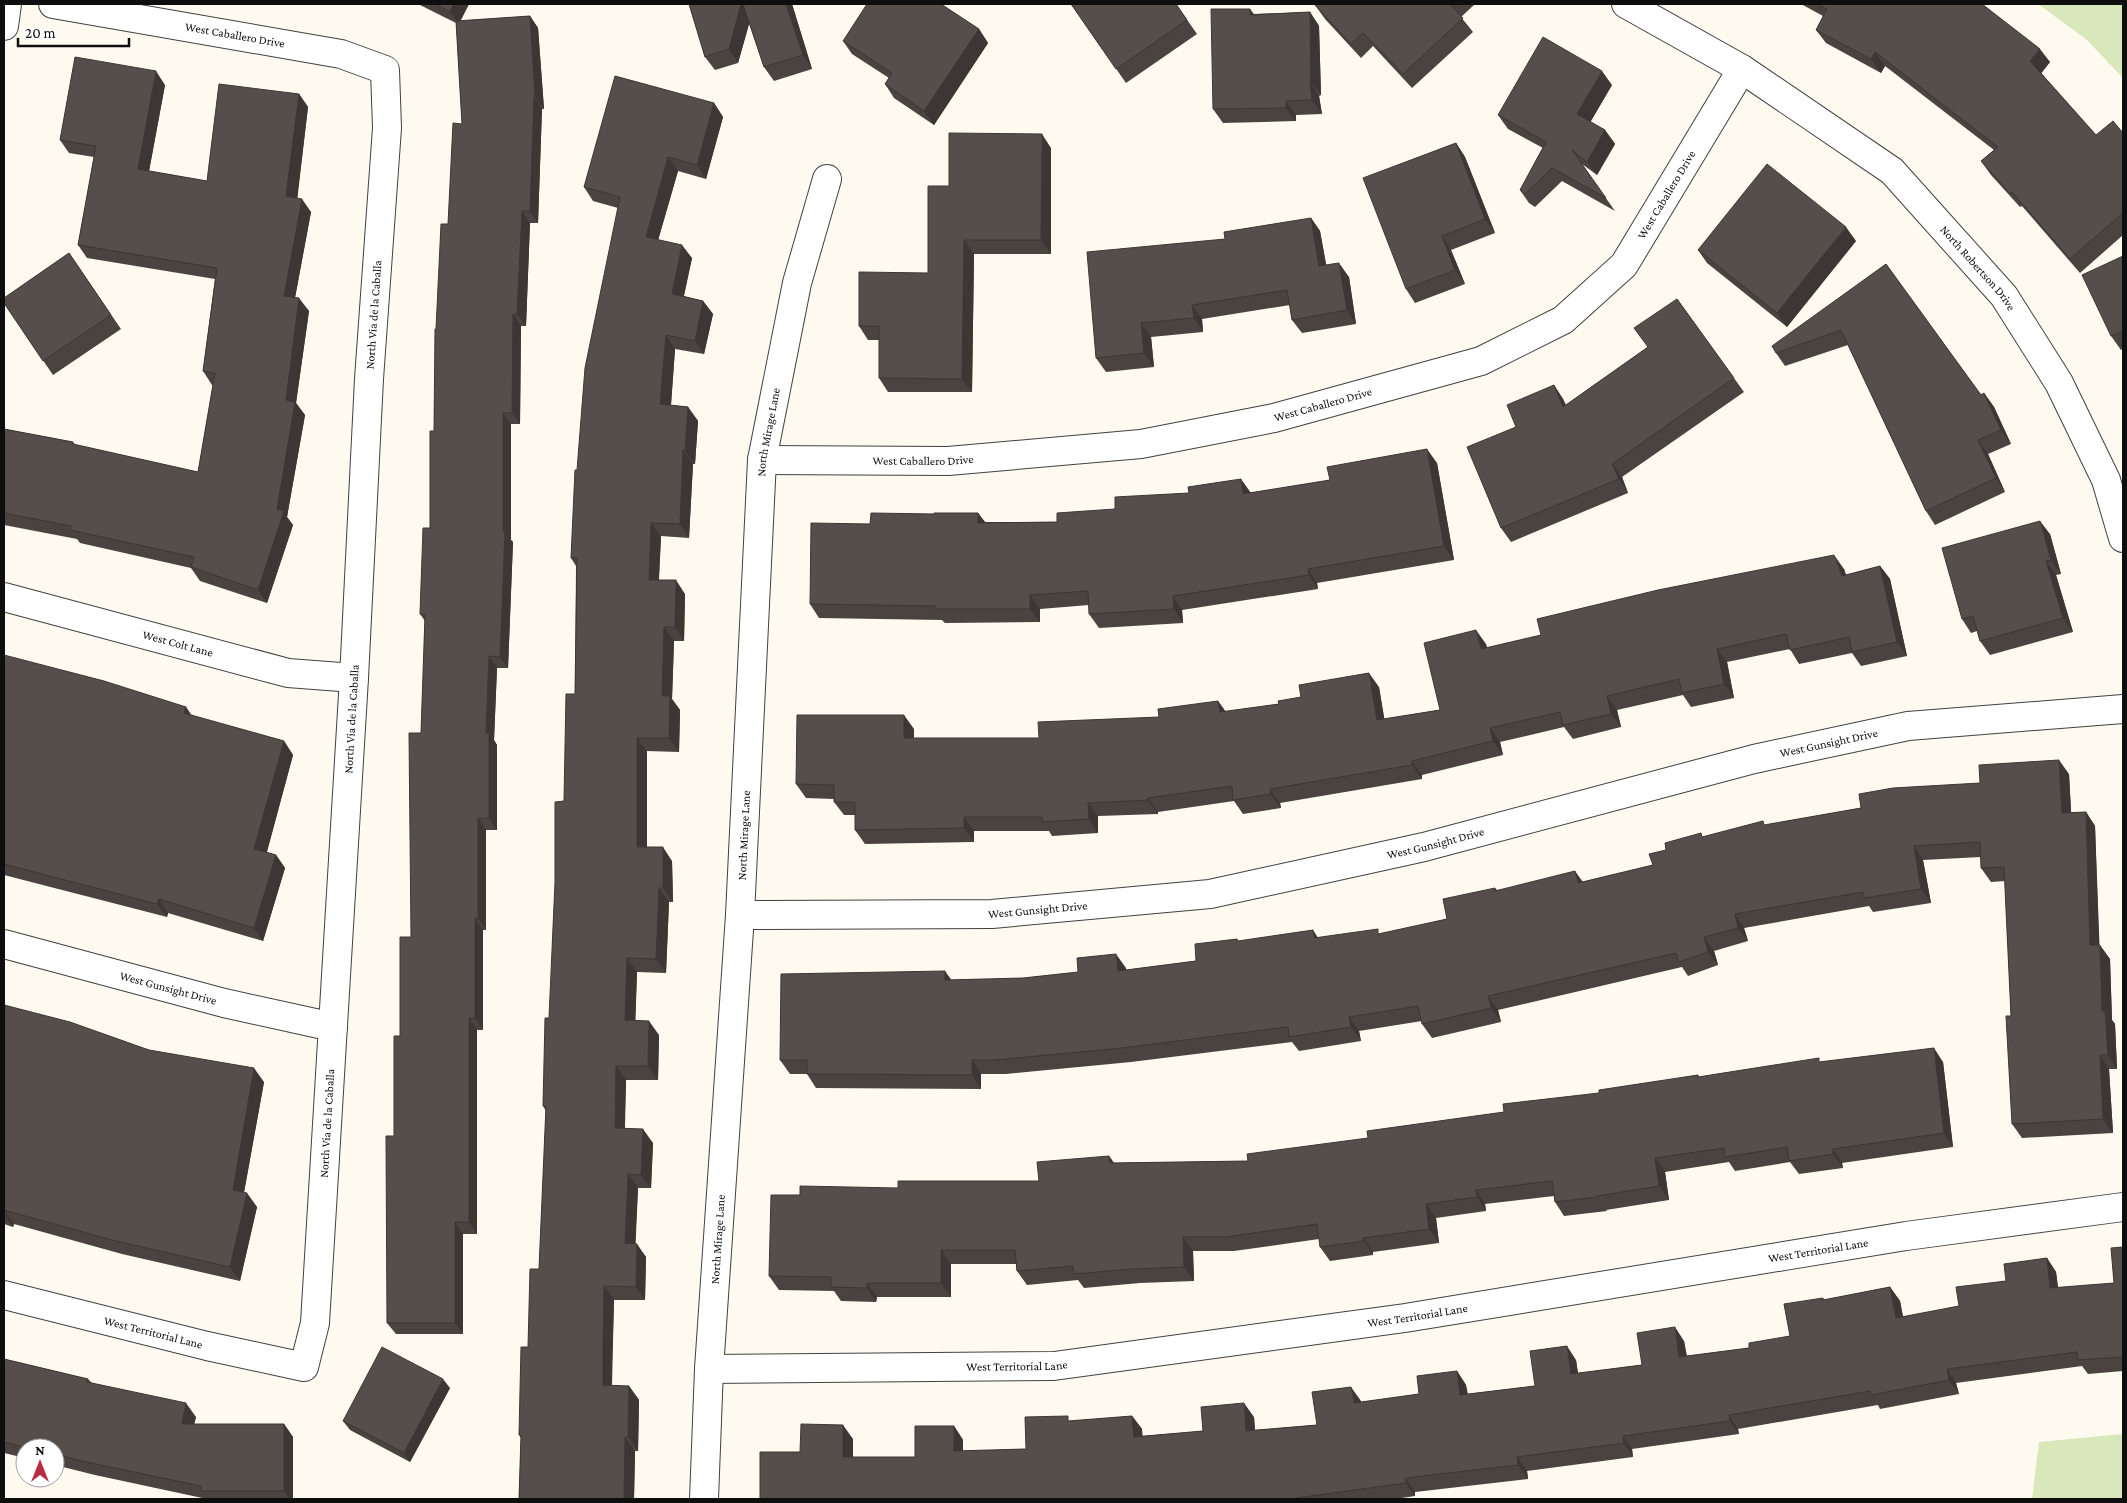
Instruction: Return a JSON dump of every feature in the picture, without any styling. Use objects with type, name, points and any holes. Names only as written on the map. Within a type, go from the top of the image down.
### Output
[{"type":"street","points":[[4,26],[7,4]]},
{"type":"street","name":"West Caballero Drive","points":[[53,4],[341,54],[385,70]]},
{"type":"street","name":"North Robertson Drive","points":[[1626,4],[1742,69],[1892,171],[2004,296],[2059,383],[2106,480],[2123,538]]},
{"type":"street","name":"West Caballero Drive","points":[[762,460],[948,461],[1141,444],[1274,418],[1481,360],[1563,320],[1624,265],[1742,69]]},
{"type":"street","name":"North Via de la Caballa","points":[[304,1367],[315,1323],[354,678],[369,388],[387,128],[385,70]]},
{"type":"street","name":"North Mirage Lane","points":[[704,1499],[709,1369],[740,915],[762,460],[797,283],[827,179]]},
{"type":"street","name":"West Colt Lane","points":[[4,597],[288,673],[354,678]]},
{"type":"street","name":"West Gunsight Drive","points":[[740,915],[992,914],[1210,894],[1424,847],[1754,760],[1908,726],[2123,710]]},
{"type":"street","name":"West Gunsight Drive","points":[[4,944],[224,1004],[333,1028]]},
{"type":"street","name":"West Territorial Lane","points":[[709,1369],[1054,1366],[1405,1318],[1896,1237],[2123,1207]]},
{"type":"street","name":"West Territorial Lane","points":[[4,1296],[207,1346],[304,1367]]},
{"type":"green space","points":[[2038,4],[2123,4],[2123,78],[2087,40]]},
{"type":"green space","points":[[2123,1434],[2123,1499],[2032,1499],[2039,1442]]},
{"type":"building","points":[[434,4],[454,4],[450,12]]},
{"type":"building","points":[[689,4],[741,4],[729,49],[705,57]]},
{"type":"building","points":[[743,4],[786,4],[803,55],[764,67]]},
{"type":"building","points":[[867,4],[941,4],[979,29],[924,111],[885,84],[892,73],[843,41]]},
{"type":"building","points":[[1071,4],[1176,4],[1187,20],[1116,69]]},
{"type":"building","points":[[1316,4],[1450,4],[1463,18],[1403,74],[1363,33],[1351,44]]},
{"type":"building","points":[[1817,4],[1982,4],[2040,49],[2030,61],[2096,135],[2113,121],[2123,133],[2123,213],[2070,259],[2012,192],[2010,194],[1981,161],[1998,147],[1875,52],[1871,59],[1816,30],[1827,9]]},
{"type":"building","points":[[1211,9],[1250,9],[1250,15],[1310,12],[1310,82],[1312,100],[1286,101],[1286,108],[1213,109]]},
{"type":"building","points":[[530,16],[535,97],[530,211],[522,211],[517,314],[513,314],[512,413],[503,413],[503,531],[505,531],[500,657],[489,656],[486,733],[489,733],[489,818],[478,818],[475,1018],[469,1018],[469,1222],[455,1222],[455,1323],[387,1323],[386,1136],[394,1136],[394,1036],[400,1036],[400,937],[411,937],[409,733],[421,733],[425,615],[420,614],[423,528],[430,528],[430,431],[434,431],[435,329],[441,224],[448,224],[453,123],[462,124],[456,21]]},
{"type":"building","points":[[1543,37],[1602,71],[1577,114],[1605,130],[1587,162],[1572,150],[1606,198],[1552,168],[1525,194],[1520,190],[1546,142],[1498,115]]},
{"type":"building","points":[[75,57],[156,71],[138,169],[207,181],[219,84],[299,94],[286,196],[302,199],[284,296],[299,298],[286,400],[295,402],[277,509],[284,511],[258,590],[191,567],[194,557],[70,530],[71,526],[4,513],[4,429],[73,442],[73,444],[198,472],[215,373],[203,371],[217,268],[78,245],[96,146],[60,140]]},
{"type":"building","points":[[615,76],[714,103],[697,165],[668,157],[646,237],[682,245],[672,294],[703,301],[695,341],[666,335],[660,404],[688,407],[685,451],[683,450],[680,524],[651,523],[649,580],[676,580],[675,627],[664,627],[662,696],[670,696],[669,738],[637,738],[637,847],[663,847],[663,888],[659,888],[656,959],[627,958],[625,1020],[649,1021],[648,1066],[616,1066],[615,1128],[643,1129],[641,1175],[628,1174],[625,1243],[637,1244],[636,1287],[604,1286],[603,1385],[629,1386],[628,1437],[625,1437],[624,1499],[519,1499],[521,1347],[528,1347],[530,1269],[539,1269],[546,1106],[543,1106],[545,1018],[549,1018],[555,882],[555,802],[564,801],[566,694],[575,694],[577,558],[571,558],[575,470],[577,470],[585,368],[620,197],[584,187]]},
{"type":"building","points":[[949,133],[1042,134],[1041,240],[964,240],[962,379],[879,378],[879,326],[859,326],[859,272],[928,273],[928,186],[949,186]]},
{"type":"building","points":[[1456,143],[1485,219],[1442,236],[1455,270],[1406,289],[1363,178]]},
{"type":"building","points":[[1767,164],[1846,227],[1777,313],[1698,250]]},
{"type":"building","points":[[1311,218],[1319,266],[1339,263],[1347,310],[1292,320],[1287,290],[1192,305],[1194,318],[1141,323],[1144,353],[1096,358],[1087,252],[1225,239],[1224,232]]},
{"type":"building","points":[[69,253],[111,315],[43,361],[4,303],[4,298]]},
{"type":"building","points":[[2123,256],[2123,331],[2111,336],[2082,275]]},
{"type":"building","points":[[1886,264],[1981,395],[1984,393],[2001,430],[1978,440],[1996,478],[1926,511],[1841,330],[1776,353],[1772,346]]},
{"type":"building","points":[[1677,299],[1734,378],[1612,464],[1619,479],[1501,528],[1467,447],[1516,427],[1507,405],[1554,385],[1563,407],[1648,347],[1634,328]]},
{"type":"building","points":[[1427,449],[1444,546],[1308,569],[1309,575],[1173,596],[1174,609],[1089,614],[1088,591],[1030,595],[1030,609],[935,609],[935,606],[810,604],[811,523],[870,524],[871,513],[978,513],[978,523],[1057,522],[1057,513],[1115,509],[1115,497],[1189,493],[1188,487],[1241,479],[1243,494],[1330,480],[1327,467]]},
{"type":"building","points":[[2040,521],[2051,560],[2046,561],[2063,618],[1980,641],[1973,616],[1962,619],[1942,548]]},
{"type":"building","points":[[1834,555],[1842,576],[1880,566],[1897,642],[1852,652],[1849,637],[1790,650],[1786,634],[1717,649],[1724,684],[1682,693],[1679,679],[1607,696],[1611,714],[1563,725],[1560,712],[1490,728],[1493,741],[1412,761],[1412,765],[1270,789],[1271,794],[1233,800],[1232,786],[1148,798],[1148,800],[1088,803],[1089,819],[1043,822],[1042,817],[964,817],[964,828],[855,830],[855,802],[834,802],[834,785],[796,784],[797,715],[904,715],[904,738],[1039,738],[1038,722],[1159,717],[1158,709],[1218,701],[1220,712],[1279,704],[1278,701],[1301,697],[1299,685],[1369,673],[1377,720],[1440,710],[1424,643],[1476,630],[1481,649],[1541,635],[1537,619],[1658,590]]},
{"type":"building","points":[[4,655],[104,681],[186,707],[184,713],[284,741],[254,849],[276,855],[254,928],[159,899],[157,904],[4,864]]},
{"type":"building","points":[[2059,760],[2062,813],[2086,812],[2090,945],[2100,945],[2102,1011],[2105,1011],[2108,1055],[2100,1055],[2103,1119],[2012,1124],[2006,1016],[2011,1016],[2004,867],[1981,868],[1980,842],[1914,846],[1921,889],[1864,898],[1863,892],[1735,914],[1738,928],[1704,937],[1708,952],[1679,962],[1676,953],[1488,996],[1491,1008],[1422,1024],[1418,1006],[1349,1017],[1351,1027],[1289,1037],[1288,1027],[1121,1048],[996,1060],[972,1060],[972,1075],[807,1074],[807,1060],[780,1060],[781,974],[945,971],[945,980],[1023,978],[1078,972],[1077,958],[1116,954],[1118,971],[1196,961],[1195,944],[1237,939],[1238,941],[1313,930],[1314,938],[1378,929],[1378,934],[1447,919],[1443,899],[1495,888],[1495,891],[1575,871],[1578,883],[1653,865],[1649,854],[1666,850],[1665,843],[1701,833],[1702,837],[1763,821],[1764,825],[1861,808],[1859,794],[1893,788],[1980,783],[1979,765]]},
{"type":"building","points":[[4,1005],[70,1022],[149,1050],[254,1068],[233,1190],[247,1193],[230,1267],[112,1240],[4,1210]]},
{"type":"building","points":[[1934,1048],[1944,1133],[1833,1149],[1833,1154],[1789,1161],[1787,1147],[1725,1157],[1724,1148],[1655,1158],[1659,1186],[1597,1197],[1555,1202],[1552,1181],[1476,1190],[1477,1197],[1426,1204],[1429,1229],[1363,1238],[1364,1241],[1320,1247],[1317,1224],[1225,1237],[1183,1237],[1184,1267],[1074,1274],[1073,1266],[1017,1271],[1015,1250],[941,1250],[941,1283],[867,1283],[867,1288],[831,1287],[831,1277],[769,1276],[771,1195],[800,1195],[800,1186],[898,1188],[898,1181],[1039,1181],[1037,1162],[1109,1156],[1110,1163],[1248,1161],[1247,1154],[1368,1138],[1367,1131],[1504,1112],[1503,1104],[1599,1093],[1599,1090],[1819,1058],[1819,1062]]},
{"type":"building","points":[[2123,1247],[2123,1357],[2078,1360],[2077,1352],[1947,1369],[1949,1380],[1871,1395],[1870,1391],[1729,1415],[1730,1421],[1623,1436],[1624,1443],[1517,1457],[1518,1465],[1405,1478],[1406,1483],[1296,1499],[760,1499],[760,1452],[800,1452],[801,1424],[843,1425],[843,1457],[915,1457],[915,1426],[954,1426],[954,1451],[1026,1449],[1025,1417],[1068,1416],[1068,1421],[1132,1416],[1134,1437],[1203,1431],[1201,1407],[1244,1403],[1246,1431],[1317,1425],[1312,1392],[1351,1387],[1354,1403],[1419,1394],[1417,1376],[1457,1371],[1460,1395],[1535,1386],[1530,1351],[1567,1346],[1571,1374],[1642,1365],[1637,1333],[1675,1327],[1679,1357],[1749,1348],[1749,1343],[1790,1336],[1784,1304],[1823,1298],[1823,1300],[1890,1287],[1896,1318],[1959,1306],[1956,1287],[2006,1281],[2004,1264],[2047,1258],[2050,1288],[2114,1283],[2111,1248]]},
{"type":"building","points":[[382,1347],[443,1379],[404,1453],[343,1421]]},
{"type":"building","points":[[4,1359],[88,1379],[87,1382],[186,1403],[182,1424],[284,1424],[284,1491],[201,1491],[201,1486],[65,1457],[65,1438],[15,1438],[15,1445],[4,1442]]}]
